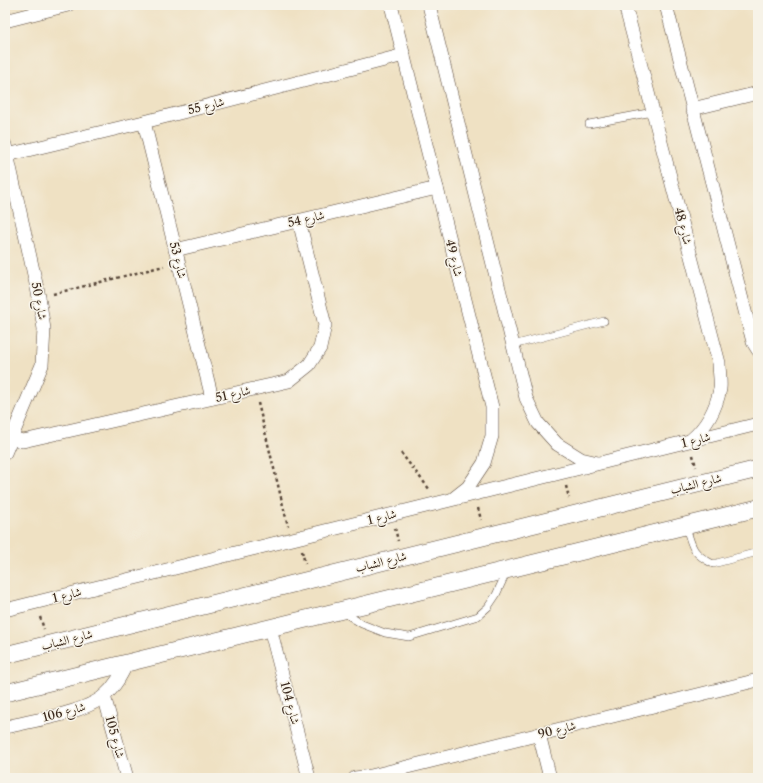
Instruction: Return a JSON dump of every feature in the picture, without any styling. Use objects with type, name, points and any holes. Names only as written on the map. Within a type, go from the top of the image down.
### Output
[{"type":"street","points":[[5,21],[68,5]]},
{"type":"street","name":"شارع 49","points":[[391,5],[492,406],[492,436],[484,463],[468,487],[447,501]]},
{"type":"street","points":[[429,5],[526,398],[538,423],[557,444],[581,459],[600,464]]},
{"type":"street","name":"شارع 48","points":[[625,5],[719,363],[720,388],[714,411],[701,432],[690,441]]},
{"type":"street","points":[[666,5],[752,342],[758,350]]},
{"type":"street","name":"شارع 55","points":[[6,150],[144,122],[404,55]]},
{"type":"street","points":[[692,109],[758,93]]},
{"type":"street","name":"شارع 53","points":[[144,122],[212,398]]},
{"type":"street","name":"شارع 50","points":[[5,454],[8,437],[42,365],[44,329],[39,297],[6,150]]},
{"type":"street","name":"شارع 54","points":[[177,256],[299,221],[437,188]]},
{"type":"street","name":"شارع 51","points":[[8,437],[23,441],[289,381],[309,365],[320,348],[325,325],[299,221]]},
{"type":"street","name":"شارع 1","points":[[8,607],[292,540],[758,424]]},
{"type":"street","name":"شارع الشباب","points":[[5,655],[758,469]]},
{"type":"street","points":[[5,693],[758,508]]},
{"type":"street","name":"شارع 104","points":[[270,628],[309,778]]},
{"type":"street","name":"شارع 106","points":[[5,727],[88,706],[104,696],[118,681],[126,663]]},
{"type":"street","name":"شارع 90","points":[[355,778],[371,777],[758,680]]},
{"type":"street","name":"شارع 105","points":[[104,696],[127,778]]},
{"type":"street","points":[[539,734],[550,778]]},
{"type":"lane","points":[[589,124],[654,112]]},
{"type":"lane","points":[[513,345],[604,321]]},
{"type":"lane","points":[[686,526],[692,549],[700,558],[713,564],[758,552]]},
{"type":"lane","points":[[342,611],[362,624],[379,630],[409,637],[478,616],[488,607],[496,595],[508,570]]},
{"type":"path","points":[[39,297],[177,256]]},
{"type":"path","points":[[254,388],[292,540]]},
{"type":"path","points":[[401,453],[447,501]]},
{"type":"path","points":[[392,515],[402,557]]}]
